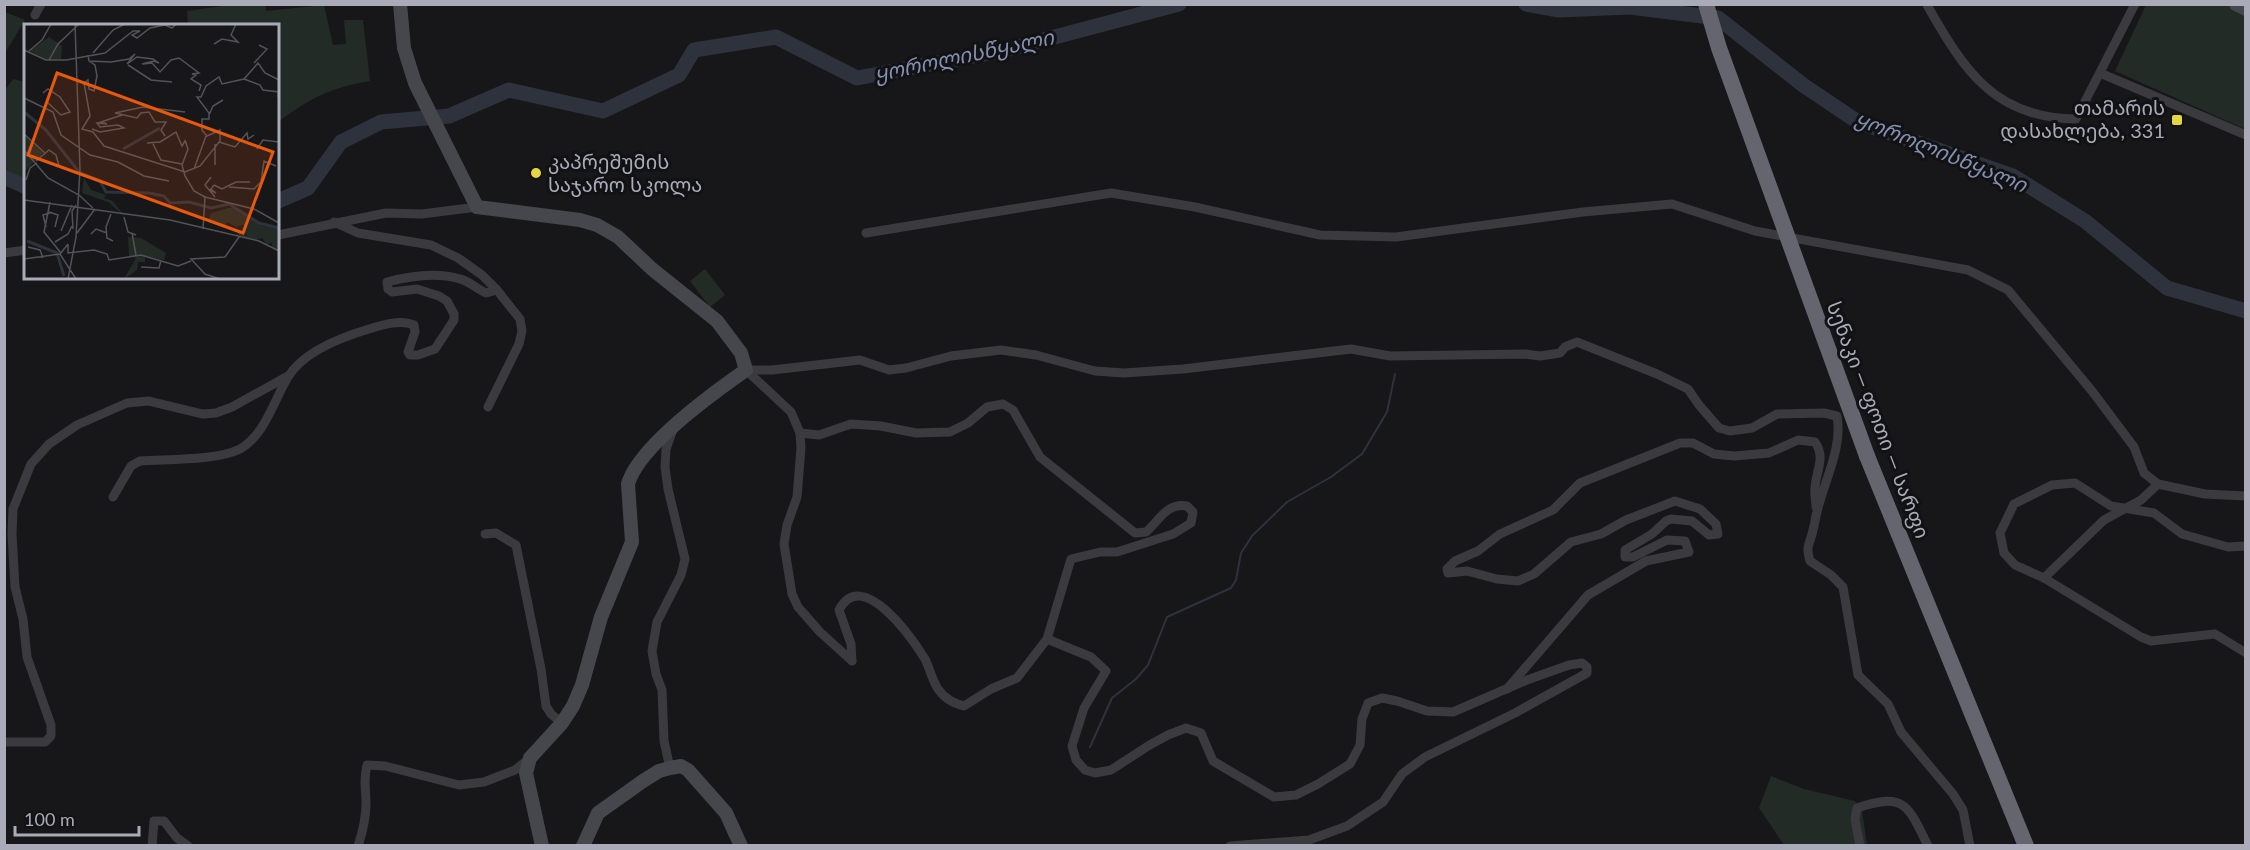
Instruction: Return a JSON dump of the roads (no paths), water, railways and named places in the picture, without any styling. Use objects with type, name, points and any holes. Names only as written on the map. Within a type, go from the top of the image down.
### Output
[{"type":"highway","name":"სენაკი — ფოთი — სარფი","points":[[1706,4],[1719,48],[1867,456],[2022,838]]},
{"type":"street","points":[[35,15],[40,4]]},
{"type":"street","points":[[400,4],[404,48],[415,83],[477,207]]},
{"type":"street","points":[[1927,5],[1950,45],[1988,89],[2007,104],[2028,113],[2059,119],[2076,119],[2135,4]]},
{"type":"street","points":[[2236,4],[2246,9]]},
{"type":"street","points":[[2100,73],[2246,135]]},
{"type":"street","points":[[866,233],[1111,192],[1195,207],[1320,235],[1396,237],[1672,204],[1755,231],[1968,270],[2008,290],[2092,391],[2134,447],[2144,473],[2158,484],[2205,494],[2246,496]]},
{"type":"street","points":[[279,235],[386,213],[422,214],[477,207],[580,220],[597,225],[618,237],[652,269],[717,321],[741,353],[746,370],[791,412],[800,433],[801,448],[797,497],[787,525],[784,544],[788,577],[798,607],[820,632],[852,661],[851,644],[839,610],[842,604],[850,598],[862,596],[876,602],[907,632],[926,661],[938,688],[950,702],[964,706],[991,688],[1017,678],[1047,639],[1071,559],[1101,552],[1117,552],[1173,534],[1191,523],[1193,512],[1187,506],[1174,506],[1167,510],[1146,532],[1135,533],[1040,456],[1013,410],[1003,404],[987,407],[968,423],[950,432],[916,433],[880,426],[851,424],[819,435],[800,433]]},
{"type":"street","points":[[334,222],[358,233],[431,245],[458,258],[482,275],[497,290],[520,319],[522,331],[519,344],[488,407]]},
{"type":"street","points":[[4,253],[24,250]]},
{"type":"street","points":[[113,497],[131,466],[140,461],[224,455],[241,448],[250,441],[265,421],[288,376],[295,368],[321,349],[343,337],[388,324],[410,323],[414,325],[415,332],[408,352],[410,355],[418,355],[435,349],[454,320],[454,314],[447,301],[417,289],[392,292],[388,289],[387,282],[407,276],[436,276],[462,279],[486,293],[497,290]]},
{"type":"street","points":[[358,846],[364,827],[366,802],[363,781],[367,765],[385,766],[459,785],[484,782],[515,770],[530,758],[562,723],[573,706],[582,685],[601,617],[632,542],[628,484],[630,476],[650,450],[675,425],[746,370],[772,370],[860,360],[889,370],[951,356],[1001,350],[1124,374],[1351,349],[1390,356],[1525,354],[1540,356],[1560,353],[1565,347],[1577,342],[1688,389],[1719,428],[1730,431],[1752,428],[1777,414],[1824,413],[1837,416],[1839,428],[1834,454],[1816,512],[1813,531],[1806,548],[1810,561],[1831,575],[1843,587],[1858,675],[1888,704],[1901,732],[1953,794],[1963,810],[1970,846]]},
{"type":"street","points":[[4,742],[45,742],[51,736],[51,725],[27,657],[23,619],[15,587],[13,509],[31,464],[49,444],[77,425],[127,403],[149,401],[203,414],[216,413],[232,407],[288,376]]},
{"type":"street","points":[[670,768],[664,741],[662,690],[656,674],[652,651],[657,622],[681,575],[685,559],[670,500],[665,467],[666,449],[675,425]]},
{"type":"street","points":[[1506,689],[1588,595],[1646,561],[1689,552],[1685,542],[1667,540],[1633,557],[1625,557],[1625,550],[1652,534],[1666,521],[1675,518],[1688,519],[1709,535],[1718,534],[1716,524],[1700,509],[1675,501],[1626,520],[1601,534],[1571,542],[1534,574],[1518,581],[1497,579],[1467,571],[1448,573],[1447,569],[1452,564],[1478,551],[1500,534],[1553,510],[1580,483],[1680,443],[1693,443],[1714,454],[1734,456],[1769,453],[1798,440],[1806,440],[1815,442],[1820,448],[1822,459],[1815,488],[1816,512]]},
{"type":"street","points":[[2246,546],[2228,547],[2182,534],[2154,513],[2112,506],[2075,483],[2052,485],[2014,504],[2000,533],[2004,553],[2015,565],[2044,578],[2141,637],[2151,641],[2215,634],[2246,653]]},
{"type":"street","points":[[2044,578],[2104,520],[2141,500],[2158,484]]},
{"type":"street","points":[[485,534],[496,533],[516,545],[541,669],[546,706],[551,714],[562,723]]},
{"type":"street","points":[[1047,639],[1091,657],[1106,671],[1084,708],[1072,746],[1076,760],[1085,770],[1095,773],[1111,770],[1158,740],[1186,729],[1201,733],[1214,761],[1274,797],[1296,795],[1350,764],[1360,745],[1362,719],[1368,703],[1382,698],[1427,711],[1452,712],[1569,665],[1582,663],[1587,667],[1587,673],[1566,685],[1425,757],[1402,774],[1383,802],[1347,826],[1309,840],[1230,846]]},
{"type":"street","points":[[530,758],[526,773],[542,846]]},
{"type":"street","points":[[583,846],[598,813],[659,771],[681,766],[688,770],[726,813],[741,846]]},
{"type":"street","points":[[1860,846],[1855,819],[1857,808],[1892,800],[1908,808],[1928,846]]},
{"type":"street","points":[[152,846],[154,821],[164,821],[177,838],[188,846]]},
{"type":"waterway","name":"ყოროლისწყალი","points":[[279,201],[308,188],[341,142],[381,122],[449,116],[509,90],[603,111],[679,75],[694,50],[776,37],[857,78],[1006,50],[1179,4]]},
{"type":"waterway","name":"ყოროლისწყალი","points":[[1526,4],[1559,10],[1630,7],[1718,18],[1803,85],[1858,122],[2013,176],[2085,221],[2167,288],[2246,311]]},
{"type":"waterway","name":"ყოროლისწყალი","points":[[4,177],[24,186]]},
{"type":"waterway","points":[[1090,747],[1112,698],[1136,679],[1148,665],[1167,617],[1231,588],[1236,580],[1241,553],[1252,536],[1287,502],[1331,477],[1362,454],[1387,412],[1395,374]]},
{"type":"place","name":"თამარის დასახლება, 331","points":[[2177,120]]},
{"type":"place","name":"კაპრეშუმის საჯარო სკოლა","points":[[536,173]]}]
